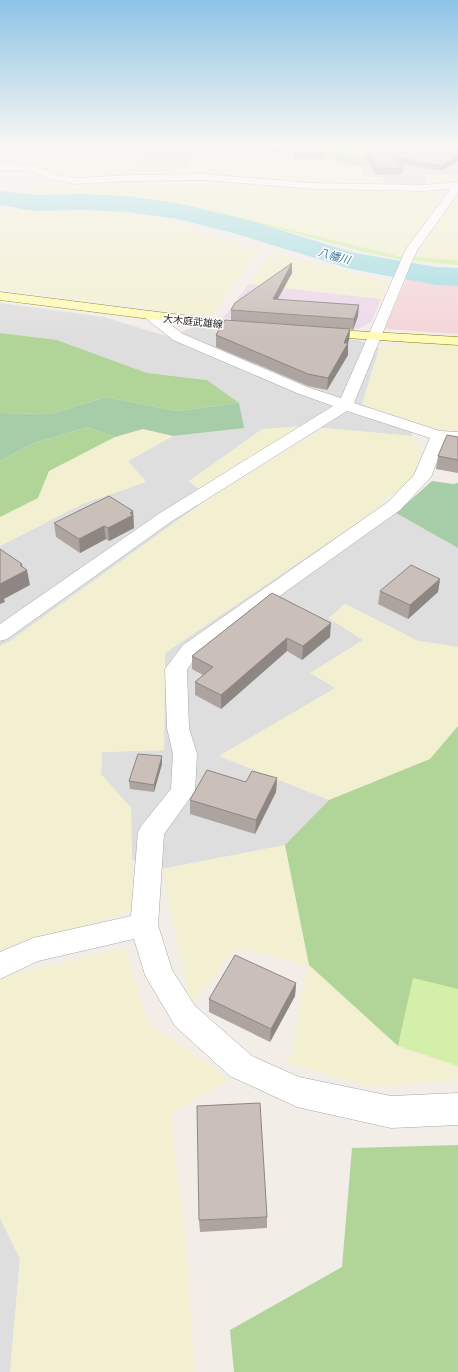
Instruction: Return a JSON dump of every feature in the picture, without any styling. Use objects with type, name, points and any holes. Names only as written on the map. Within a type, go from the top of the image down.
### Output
[{"type":"main road","name":"大木庭武雄線","points":[[0,296],[150,316],[264,329]]},
{"type":"main road","points":[[303,332],[458,341]]},
{"type":"street","points":[[0,634],[166,517],[346,406],[406,261],[412,249],[439,211]]},
{"type":"street","points":[[150,316],[178,337],[302,390],[346,406],[448,436],[422,477],[394,506],[190,650],[176,669],[178,728],[185,754],[183,791],[151,832],[144,925],[159,975],[186,1016],[241,1066],[296,1092],[391,1112],[458,1109]]},
{"type":"street","points":[[0,966],[33,950],[144,925]]},
{"type":"shaded area","points":[[0,211],[33,213],[112,212],[162,220],[259,250],[211,316],[0,289]]},
{"type":"shaded area","points":[[214,211],[432,211],[398,256]]},
{"type":"shaded area","points":[[445,211],[458,211],[458,260],[417,258]]},
{"type":"shaded area","points":[[271,252],[388,282],[381,299],[249,284]]},
{"type":"shaded area","points":[[406,279],[458,284],[458,334],[385,329]]},
{"type":"shaded area","points":[[249,284],[381,299],[371,322],[358,329],[223,318]]},
{"type":"shaded area","points":[[0,303],[104,317],[169,337],[194,327],[295,337],[358,340],[379,349],[362,404],[414,426],[411,436],[304,426],[189,481],[209,498],[10,641],[0,646],[0,546],[82,504],[146,482],[128,461],[173,436],[243,428],[207,380],[147,373],[57,340],[0,333]]},
{"type":"shaded area","points":[[403,342],[458,345],[458,430],[414,426],[362,404],[379,349]]},
{"type":"shaded area","points":[[304,426],[198,488],[189,481],[262,429]]},
{"type":"shaded area","points":[[324,428],[411,436],[421,450],[415,475],[370,514],[165,653],[164,750],[102,752],[101,774],[131,808],[133,910],[0,954],[0,646],[10,641],[209,498]]},
{"type":"shaded area","points":[[143,429],[173,436],[128,461],[146,482],[82,504],[0,546],[0,517],[38,498],[49,471],[115,437]]},
{"type":"shaded area","points":[[396,513],[458,548],[458,647],[418,641],[345,604],[329,618],[363,640],[336,688],[219,756],[329,800],[285,845],[162,869],[132,860],[131,808],[101,774],[102,752],[164,750],[165,653],[370,514]]},
{"type":"shaded area","points":[[345,604],[418,641],[458,647],[458,726],[430,759],[329,800],[219,756],[335,688],[310,673],[363,640],[329,618]]},
{"type":"shaded area","points":[[285,845],[309,965],[398,1046],[458,1066],[458,1080],[369,1087],[289,1063],[308,965],[237,948],[191,1005],[162,869]]},
{"type":"shaded area","points":[[125,948],[148,1023],[229,1079],[171,1114],[185,1239],[195,1372],[10,1372],[20,1259],[0,1218],[0,980],[3,976]]},
{"type":"shaded area","points":[[0,1218],[20,1259],[10,1372],[0,1372]]},
{"type":"green space","points":[[211,211],[398,256],[458,260],[458,265],[398,259],[364,252]]},
{"type":"green space","points":[[0,333],[57,340],[147,373],[207,380],[239,403],[177,411],[106,397],[51,414],[0,413]]},
{"type":"green space","points":[[106,397],[177,411],[239,403],[244,428],[173,436],[143,429],[115,437],[88,427],[31,444],[0,461],[0,413],[51,414]]},
{"type":"green space","points":[[88,427],[115,437],[49,471],[38,498],[0,517],[0,461],[31,444]]},
{"type":"green space","points":[[432,481],[453,484],[458,483],[458,548],[396,513]]},
{"type":"green space","points":[[458,726],[458,989],[413,978],[398,1046],[309,965],[285,845],[329,800],[430,759]]},
{"type":"green space","points":[[413,977],[458,989],[458,1066],[398,1046]]},
{"type":"green space","points":[[458,1145],[458,1372],[234,1372],[230,1330],[342,1267],[352,1148]]},
{"type":"building","points":[[292,263],[273,299],[359,305],[354,319],[231,310],[235,303]]},
{"type":"building","points":[[225,320],[350,329],[344,343],[348,343],[328,378],[308,374],[216,335]]},
{"type":"building","points":[[447,435],[458,437],[458,460],[438,456]]},
{"type":"building","points":[[109,496],[133,511],[130,513],[133,515],[108,528],[104,526],[79,539],[54,523]]},
{"type":"building","points":[[0,549],[22,564],[20,565],[27,570],[0,584]]},
{"type":"building","points":[[411,565],[440,579],[410,605],[380,591]]},
{"type":"building","points":[[272,593],[331,623],[303,646],[287,638],[221,695],[195,682],[213,667],[192,656]]},
{"type":"building","points":[[138,754],[162,756],[154,785],[129,781]]},
{"type":"building","points":[[207,770],[246,782],[252,771],[277,778],[256,820],[190,800]]},
{"type":"building","points":[[235,955],[296,983],[271,1029],[209,999]]},
{"type":"building","points":[[260,1103],[267,1217],[199,1220],[197,1106]]},
{"type":"waterway","name":"八幡川","points":[[177,211],[242,227],[351,261],[436,276],[458,277]]}]
